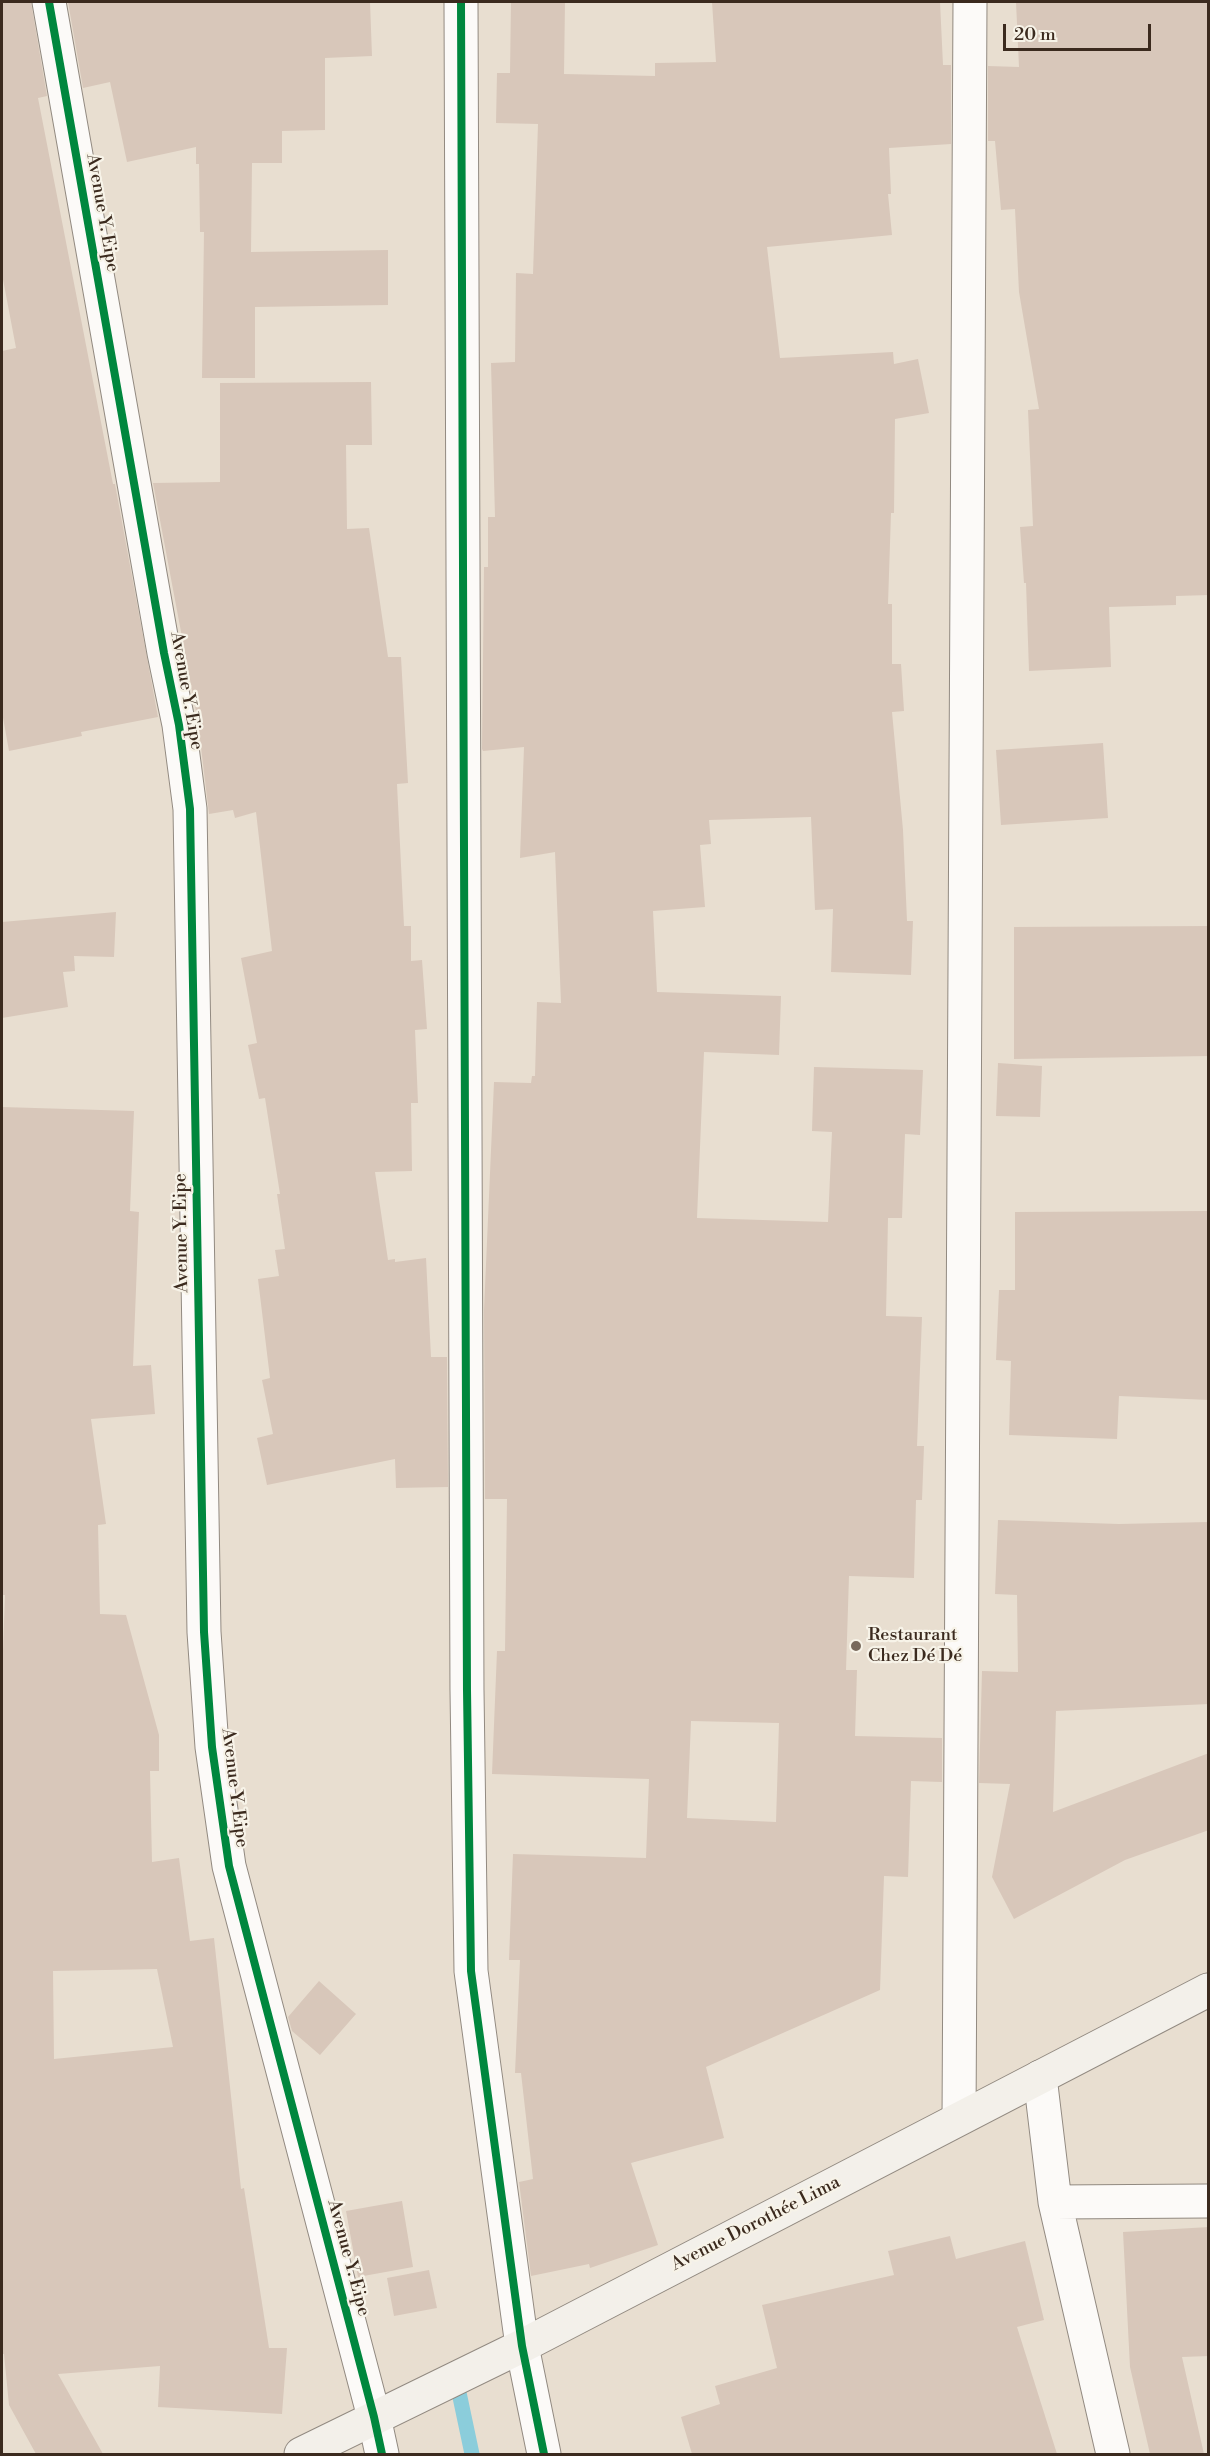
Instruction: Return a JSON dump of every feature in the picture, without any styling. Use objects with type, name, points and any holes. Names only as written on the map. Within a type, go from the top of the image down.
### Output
[{"type":"main road","name":"Avenue Dorothée Lima","points":[[301,2454],[522,2346],[1209,1990]]},
{"type":"street","name":"Avenue Y. Eipe","points":[[49,2],[179,725],[190,808],[204,1632],[212,1747],[229,1866],[382,2454]]},
{"type":"street","points":[[461,2],[467,1678],[471,1971],[522,2346],[544,2454]]},
{"type":"street","points":[[960,2118],[970,2]]},
{"type":"street","points":[[1040,2077],[1055,2202],[1113,2454]]},
{"type":"street","points":[[1055,2202],[1209,2201]]},
{"type":"building","points":[[2,2],[31,2],[47,96],[38,98],[113,484],[115,484],[158,717],[81,732],[82,736],[9,751],[2,712],[2,351],[16,348],[2,274]]},
{"type":"building","points":[[68,2],[370,2],[372,56],[325,58],[325,130],[282,131],[282,163],[252,163],[251,252],[388,250],[388,305],[255,307],[255,378],[202,378],[204,232],[200,232],[199,164],[196,164],[196,147],[127,162],[110,82],[83,88]]},
{"type":"building","points":[[511,2],[565,2],[564,74],[655,76],[655,63],[716,62],[712,2],[940,2],[943,65],[951,65],[951,144],[889,148],[891,194],[888,194],[892,235],[767,247],[780,358],[893,352],[894,364],[918,359],[929,413],[895,419],[894,513],[891,513],[888,604],[892,604],[892,664],[901,664],[904,711],[892,712],[903,830],[907,921],[913,921],[911,975],[831,972],[833,909],[815,910],[811,817],[709,820],[711,844],[700,845],[705,907],[653,911],[657,992],[781,996],[779,1055],[704,1052],[697,1218],[828,1222],[832,1132],[812,1131],[814,1067],[923,1070],[920,1135],[905,1134],[902,1218],[888,1218],[886,1316],[922,1317],[917,1446],[924,1446],[922,1500],[916,1500],[914,1578],[849,1576],[846,1670],[857,1670],[855,1736],[942,1738],[942,1782],[911,1781],[908,1877],[884,1876],[880,1990],[706,2067],[724,2138],[631,2163],[658,2245],[590,2268],[589,2264],[531,2276],[519,2182],[533,2179],[521,2073],[515,2073],[520,1960],[509,1960],[513,1854],[646,1858],[649,1779],[492,1774],[497,1651],[505,1651],[507,1499],[485,1499],[484,1310],[494,1082],[531,1083],[532,1076],[535,1076],[537,1002],[561,1003],[555,852],[520,858],[524,747],[483,751],[482,749],[484,567],[488,567],[488,517],[495,517],[491,363],[515,362],[516,273],[533,274],[538,124],[496,123],[497,73],[510,73]],"holes":[[[691,1721],[779,1723],[776,1822],[687,1818]]]},
{"type":"building","points":[[1016,2],[1209,2],[1209,595],[1176,596],[1176,605],[1109,607],[1111,667],[1029,671],[1026,583],[1024,583],[1020,527],[1033,526],[1028,410],[1039,409],[1019,292],[1015,209],[1001,210],[995,141],[988,141],[988,66],[1019,67]]},
{"type":"building","points":[[371,382],[372,445],[346,445],[347,529],[369,528],[388,657],[401,657],[408,783],[397,784],[404,926],[411,926],[411,961],[422,960],[427,1029],[415,1030],[418,1103],[411,1103],[412,1171],[375,1172],[388,1260],[395,1259],[395,1262],[426,1258],[431,1357],[447,1357],[448,1487],[396,1488],[395,1459],[267,1485],[257,1438],[273,1434],[262,1380],[270,1378],[258,1279],[279,1276],[275,1250],[285,1249],[277,1194],[280,1194],[265,1098],[259,1099],[248,1045],[257,1043],[241,958],[272,951],[256,812],[235,818],[233,810],[209,814],[198,722],[153,483],[220,482],[220,383]]},
{"type":"building","points":[[1103,743],[1108,818],[1001,825],[996,750]]},
{"type":"building","points":[[116,912],[114,957],[74,956],[75,971],[63,972],[68,1007],[2,1018],[2,922]]},
{"type":"building","points":[[1209,926],[1209,1056],[1014,1059],[1014,927]]},
{"type":"building","points":[[998,1063],[1042,1066],[1040,1117],[996,1116]]},
{"type":"building","points":[[2,1107],[134,1111],[130,1211],[139,1212],[133,1366],[151,1365],[155,1414],[91,1419],[106,1524],[98,1525],[100,1614],[126,1615],[159,1735],[159,1771],[150,1771],[152,1862],[179,1858],[190,1941],[214,1938],[241,2189],[244,2188],[269,2348],[287,2348],[282,2414],[158,2407],[160,2366],[58,2374],[103,2454],[36,2454],[9,2405],[4,2354],[2,2354],[2,1677],[5,1595],[2,1595]],"holes":[[[157,1969],[173,2047],[54,2059],[53,1971]]]},
{"type":"building","points":[[1209,1211],[1209,1400],[1119,1396],[1117,1439],[1009,1435],[1011,1361],[996,1360],[999,1290],[1015,1290],[1015,1212]]},
{"type":"building","points":[[998,1520],[1119,1524],[1209,1522],[1209,1704],[1056,1711],[1053,1812],[1209,1753],[1209,1830],[1125,1860],[1014,1919],[992,1877],[1010,1784],[979,1783],[982,1671],[1018,1672],[1017,1595],[995,1594]]},
{"type":"building","points":[[319,1981],[356,2014],[320,2055],[292,2031],[288,2017]]},
{"type":"building","points":[[402,2201],[413,2267],[358,2277],[346,2211]]},
{"type":"building","points":[[1209,2227],[1209,2356],[1182,2357],[1204,2454],[1150,2454],[1130,2367],[1123,2232]]},
{"type":"building","points":[[950,2236],[956,2259],[1025,2241],[1044,2320],[1017,2327],[1057,2454],[692,2454],[681,2417],[720,2404],[715,2386],[777,2368],[762,2305],[894,2275],[888,2251]]},
{"type":"building","points":[[429,2270],[437,2308],[394,2316],[387,2278]]},
{"type":"waterway","points":[[457,2383],[472,2454]]},
{"type":"cycle path","points":[[49,2],[164,653],[179,725],[190,809],[204,1632],[212,1747],[229,1866],[382,2454]]},
{"type":"cycle path","points":[[461,2],[467,1690],[471,1971],[522,2346],[544,2454]]},
{"type":"place","name":"Restaurant Chez Dé Dé","points":[[856,1646]]}]
